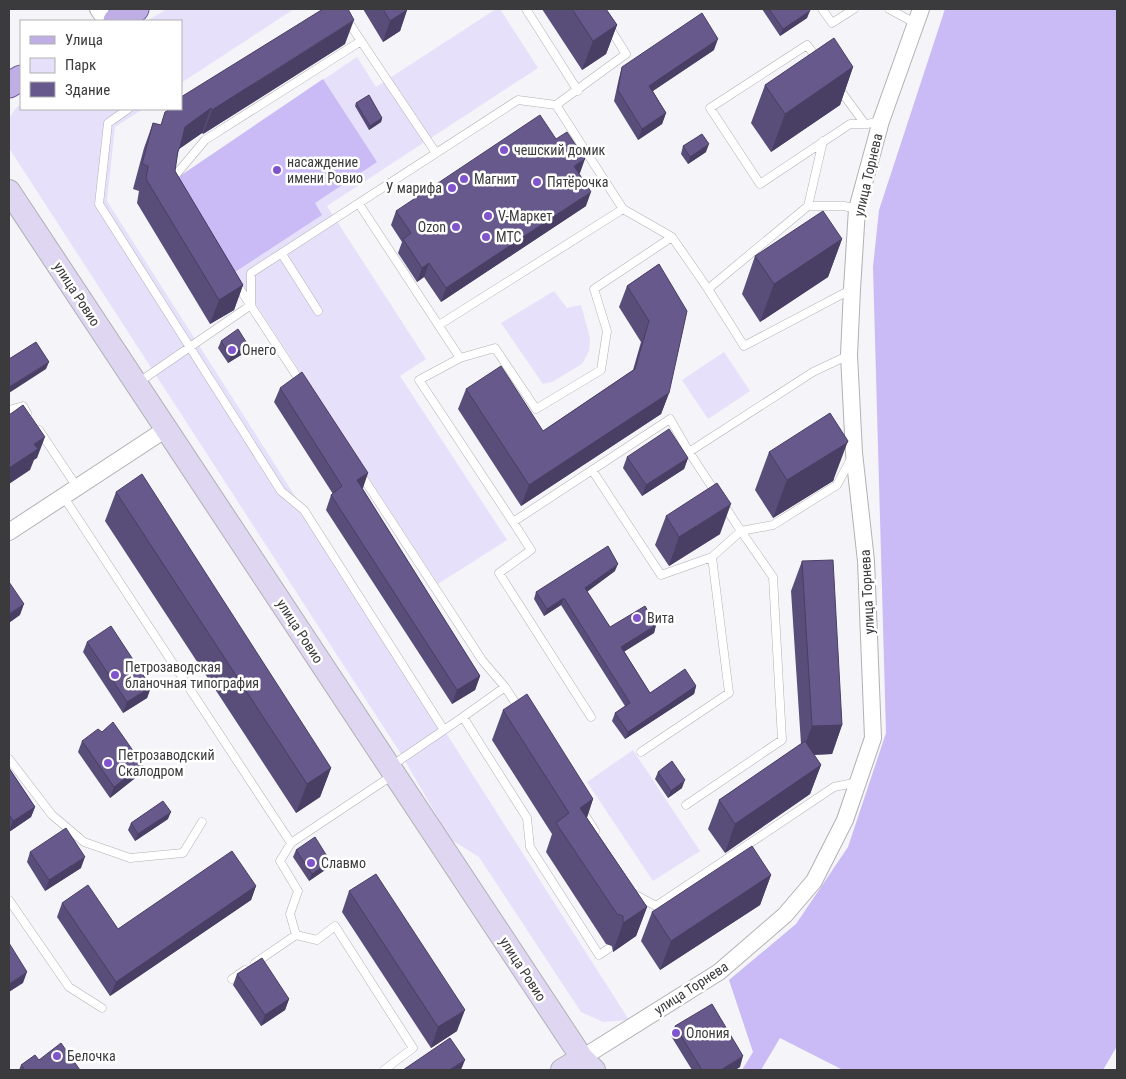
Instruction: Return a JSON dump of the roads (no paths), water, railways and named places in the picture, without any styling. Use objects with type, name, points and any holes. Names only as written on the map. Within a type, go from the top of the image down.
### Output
[{"type":"main road","points":[[118,20],[136,9]]},
{"type":"main road","points":[[9,85],[20,79]]},
{"type":"main road","name":"улица Ровио","points":[[9,191],[588,1064]]},
{"type":"main road","points":[[562,1070],[588,1064]]},
{"type":"street","points":[[98,9],[105,20]]},
{"type":"street","name":"улица Торнева","points":[[588,1064],[719,972],[785,916],[814,880],[845,820],[873,738],[866,561],[854,452],[849,355],[852,289],[857,209],[873,122],[918,16]]},
{"type":"street","points":[[9,532],[166,429]]},
{"type":"lane","points":[[340,9],[436,153]]},
{"type":"lane","points":[[526,9],[578,91]]},
{"type":"lane","points":[[822,9],[832,23],[854,9]]},
{"type":"lane","points":[[888,9],[918,16]]},
{"type":"lane","points":[[251,305],[251,273],[518,100],[556,105],[578,91],[626,54],[602,16]]},
{"type":"lane","points":[[179,192],[174,177],[206,140],[361,41]]},
{"type":"lane","points":[[825,69],[807,46],[710,108],[760,184],[850,124],[873,122]]},
{"type":"lane","points":[[830,77],[873,122]]},
{"type":"lane","points":[[556,105],[624,208],[672,237],[744,346],[852,289]]},
{"type":"lane","points":[[126,110],[108,122],[98,204],[281,491],[304,510],[444,730]]},
{"type":"lane","points":[[708,289],[808,206],[824,141]]},
{"type":"lane","points":[[359,204],[460,358]]},
{"type":"lane","points":[[808,206],[844,206],[857,209]]},
{"type":"lane","points":[[439,325],[624,208]]},
{"type":"lane","points":[[591,716],[499,573],[531,550],[419,380],[460,358],[495,348],[536,409],[601,370],[607,332],[594,289],[672,237]]},
{"type":"lane","points":[[282,254],[318,311]]},
{"type":"lane","points":[[230,273],[305,388]]},
{"type":"lane","points":[[136,384],[251,305]]},
{"type":"lane","points":[[689,452],[813,372],[849,355]]},
{"type":"lane","points":[[9,410],[22,406],[77,487]]},
{"type":"lane","points":[[513,522],[670,419],[689,452],[773,577],[782,740],[686,805]]},
{"type":"lane","points":[[592,470],[661,576],[712,558],[741,531],[773,526],[838,485],[854,452]]},
{"type":"lane","points":[[353,462],[482,660],[505,686],[526,720]]},
{"type":"lane","points":[[63,496],[291,843]]},
{"type":"lane","points":[[641,752],[729,693],[712,558]]},
{"type":"lane","points":[[296,935],[290,914],[298,891],[280,861],[291,843],[505,686]]},
{"type":"lane","points":[[463,717],[527,818],[530,847],[599,956],[608,949]]},
{"type":"lane","points":[[9,758],[52,816],[84,842],[130,858],[183,853],[202,822]]},
{"type":"lane","points":[[630,887],[636,896],[656,906],[834,787],[858,782]]},
{"type":"lane","points":[[578,804],[599,837]]},
{"type":"lane","points":[[9,900],[69,986],[102,1008]]},
{"type":"lane","points":[[232,979],[296,935],[318,940],[335,926],[413,1048],[384,1070]]},
{"type":"place","name":"чешский домик","points":[[504,150]]},
{"type":"place","name":"насаждение имени Ровио","points":[[277,170]]},
{"type":"place","name":"Магнит","points":[[464,179]]},
{"type":"place","name":"Пятёрочка","points":[[537,182]]},
{"type":"place","name":"У марифа","points":[[452,188]]},
{"type":"place","name":"V-Маркет","points":[[488,216]]},
{"type":"place","name":"Ozon","points":[[456,227]]},
{"type":"place","name":"МТС","points":[[486,237]]},
{"type":"place","name":"Онего","points":[[232,350]]},
{"type":"place","name":"Вита","points":[[637,618]]},
{"type":"place","name":"Петрозаводская бланочная типография","points":[[115,675]]},
{"type":"place","name":"Петрозаводский Скалодром","points":[[108,763]]},
{"type":"place","name":"Славмо","points":[[311,863]]},
{"type":"place","name":"Олония","points":[[676,1033]]},
{"type":"place","name":"Белочка","points":[[57,1056]]}]
